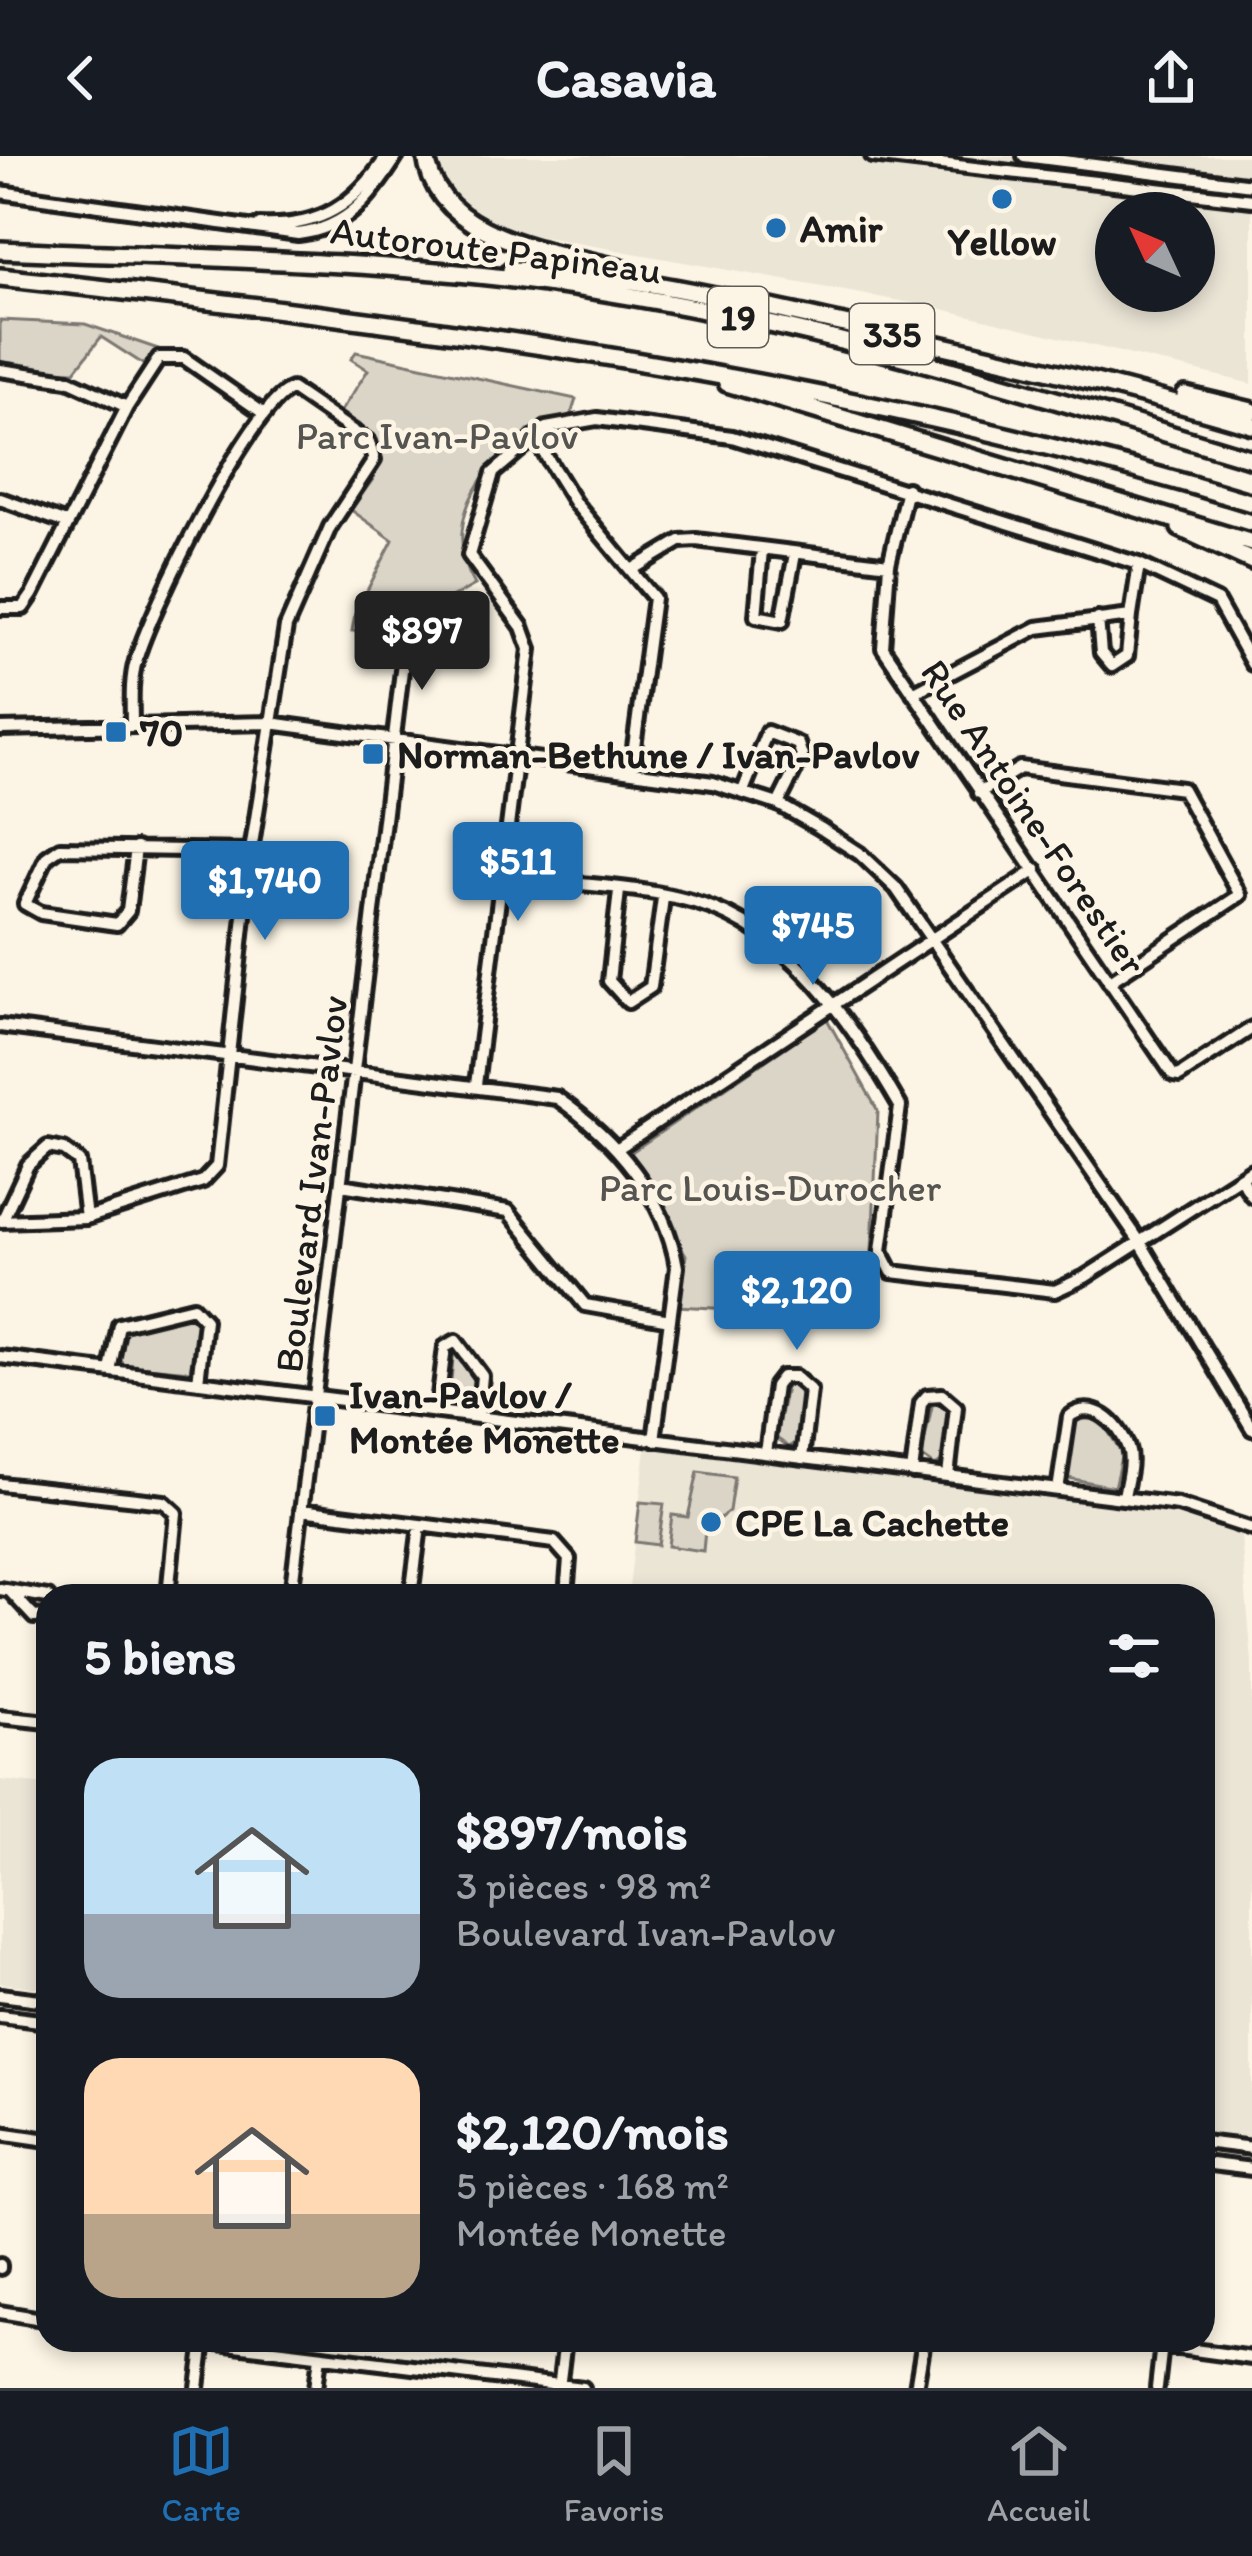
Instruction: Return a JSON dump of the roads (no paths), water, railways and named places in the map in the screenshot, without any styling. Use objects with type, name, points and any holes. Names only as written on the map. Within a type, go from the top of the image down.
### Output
[{"type":"highway","points":[[426,156],[437,190],[475,224],[687,290]]},
{"type":"highway","name":"Autoroute Papineau","points":[[0,250],[419,269],[564,286],[761,322],[960,372],[1252,459]]},
{"type":"highway","name":"335","points":[[419,269],[568,271],[687,290],[1096,380],[1252,425]]},
{"type":"highway","name":"19","points":[[0,277],[420,324],[614,354],[931,416],[1252,503]]},
{"type":"highway","name":"335","points":[[614,354],[832,411],[1122,502],[1252,561]]},
{"type":"highway","points":[[1096,380],[1252,411]]},
{"type":"highway","points":[[1122,502],[1252,542]]},
{"type":"street","points":[[209,223],[280,226],[317,220],[355,199],[387,156]]},
{"type":"street","points":[[0,192],[290,235],[323,229],[365,202],[397,156]]},
{"type":"street","points":[[872,156],[1252,200]]},
{"type":"street","points":[[1024,156],[1252,185]]},
{"type":"street","points":[[0,608],[23,608],[127,406],[159,358],[172,354],[263,413]]},
{"type":"street","points":[[0,370],[68,380],[127,406]]},
{"type":"street","points":[[86,1218],[79,1161],[48,1147],[28,1165],[1,1221],[86,1218],[212,1178],[232,1054],[250,851],[286,627],[330,527],[374,460],[369,442],[292,389],[263,413],[222,477],[137,656],[132,726]]},
{"type":"street","points":[[476,1084],[530,649],[522,628],[469,555],[493,473],[546,428],[597,419],[732,437],[1139,564],[1217,601],[1252,664]]},
{"type":"street","points":[[534,437],[575,503],[654,598],[631,770]]},
{"type":"street","name":"Rue Antoine-Forestier","points":[[907,489],[890,564],[883,648],[1173,1075],[1179,1076],[1252,1028]]},
{"type":"street","points":[[0,499],[66,523]]},
{"type":"street","points":[[633,568],[680,541],[890,564]]},
{"type":"street","points":[[762,550],[756,616],[769,622],[782,621],[795,554]]},
{"type":"street","points":[[1099,619],[1101,652],[1112,666],[1127,656],[1139,564]]},
{"type":"street","points":[[913,693],[1037,628],[1131,616]]},
{"type":"street","name":"Boulevard Ivan-Pavlov","points":[[292,1584],[406,637]]},
{"type":"street","points":[[0,730],[270,723],[631,770],[743,790],[778,804],[860,854],[896,888],[935,938],[1140,1242],[1252,1430]]},
{"type":"street","points":[[743,790],[767,732],[798,743],[802,756],[778,804]]},
{"type":"street","points":[[979,793],[1020,768],[1182,789],[1240,895],[1109,982]]},
{"type":"street","points":[[136,848],[128,911],[117,924],[41,913],[25,904],[46,857],[60,848],[136,848],[250,851]]},
{"type":"street","points":[[618,1148],[1036,870]]},
{"type":"street","points":[[500,878],[710,907],[760,932],[831,1004],[900,1106],[881,1251],[892,1272],[1054,1291],[1252,1170]]},
{"type":"street","points":[[619,892],[609,981],[628,1003],[651,987],[663,898]]},
{"type":"street","points":[[0,1026],[557,1098],[618,1148],[672,1239],[677,1267],[654,1440]]},
{"type":"street","points":[[1240,1178],[1252,1196]]},
{"type":"street","points":[[341,1185],[508,1211],[585,1305],[670,1320]]},
{"type":"street","points":[[110,1370],[119,1325],[193,1307],[205,1320],[198,1382]]},
{"type":"street","points":[[437,1412],[445,1347],[454,1341],[482,1376],[478,1417]]},
{"type":"street","points":[[0,1357],[1184,1505],[1252,1528]]},
{"type":"street","points":[[766,1453],[775,1386],[785,1376],[801,1377],[810,1390],[802,1458]]},
{"type":"street","points":[[912,1472],[921,1403],[928,1396],[942,1395],[956,1408],[948,1476]]},
{"type":"street","points":[[1058,1490],[1069,1417],[1079,1410],[1100,1412],[1128,1449],[1124,1497]]},
{"type":"street","points":[[0,1484],[164,1502],[176,1513],[169,1584]]},
{"type":"street","points":[[301,1510],[554,1542],[569,1559],[567,1584]]},
{"type":"street","points":[[413,1584],[420,1526]]},
{"type":"street","points":[[5,1590],[36,1595]]},
{"type":"street","points":[[5,1590],[36,1617]]},
{"type":"street","points":[[0,1717],[36,1721]]},
{"type":"street","points":[[0,1995],[36,2000]]},
{"type":"street","points":[[0,2016],[36,2020]]},
{"type":"street","points":[[0,2133],[36,2138]]},
{"type":"street","points":[[1215,2143],[1252,2148]]},
{"type":"street","points":[[1215,2164],[1252,2169]]},
{"type":"street","points":[[0,2312],[36,2318]]},
{"type":"street","points":[[198,2388],[203,2352]]},
{"type":"street","points":[[289,2352],[583,2388]]},
{"type":"street","points":[[559,2386],[563,2352]]},
{"type":"street","points":[[916,2388],[922,2352]]},
{"type":"street","points":[[1157,2388],[1161,2352]]},
{"type":"street","points":[[1215,2352],[1252,2358]]},
{"type":"street","points":[[316,2388],[320,2356]]},
{"type":"street","points":[[435,2388],[437,2372]]},
{"type":"place","name":"Yellow","points":[[1002,199]]},
{"type":"place","name":"Amir","points":[[776,228]]},
{"type":"place","name":"70","points":[[116,732]]},
{"type":"place","name":"Norman-Bethune / Ivan-Pavlov","points":[[373,754]]},
{"type":"place","name":"Ivan-Pavlov / Montée Monette","points":[[325,1416]]},
{"type":"place","name":"CPE La Cachette","points":[[711,1522]]},
{"type":"park label","name":"Parc Ivan-Pavlov","points":[[437,435]]},
{"type":"park label","name":"Parc Louis-Durocher","points":[[770,1187]]}]
